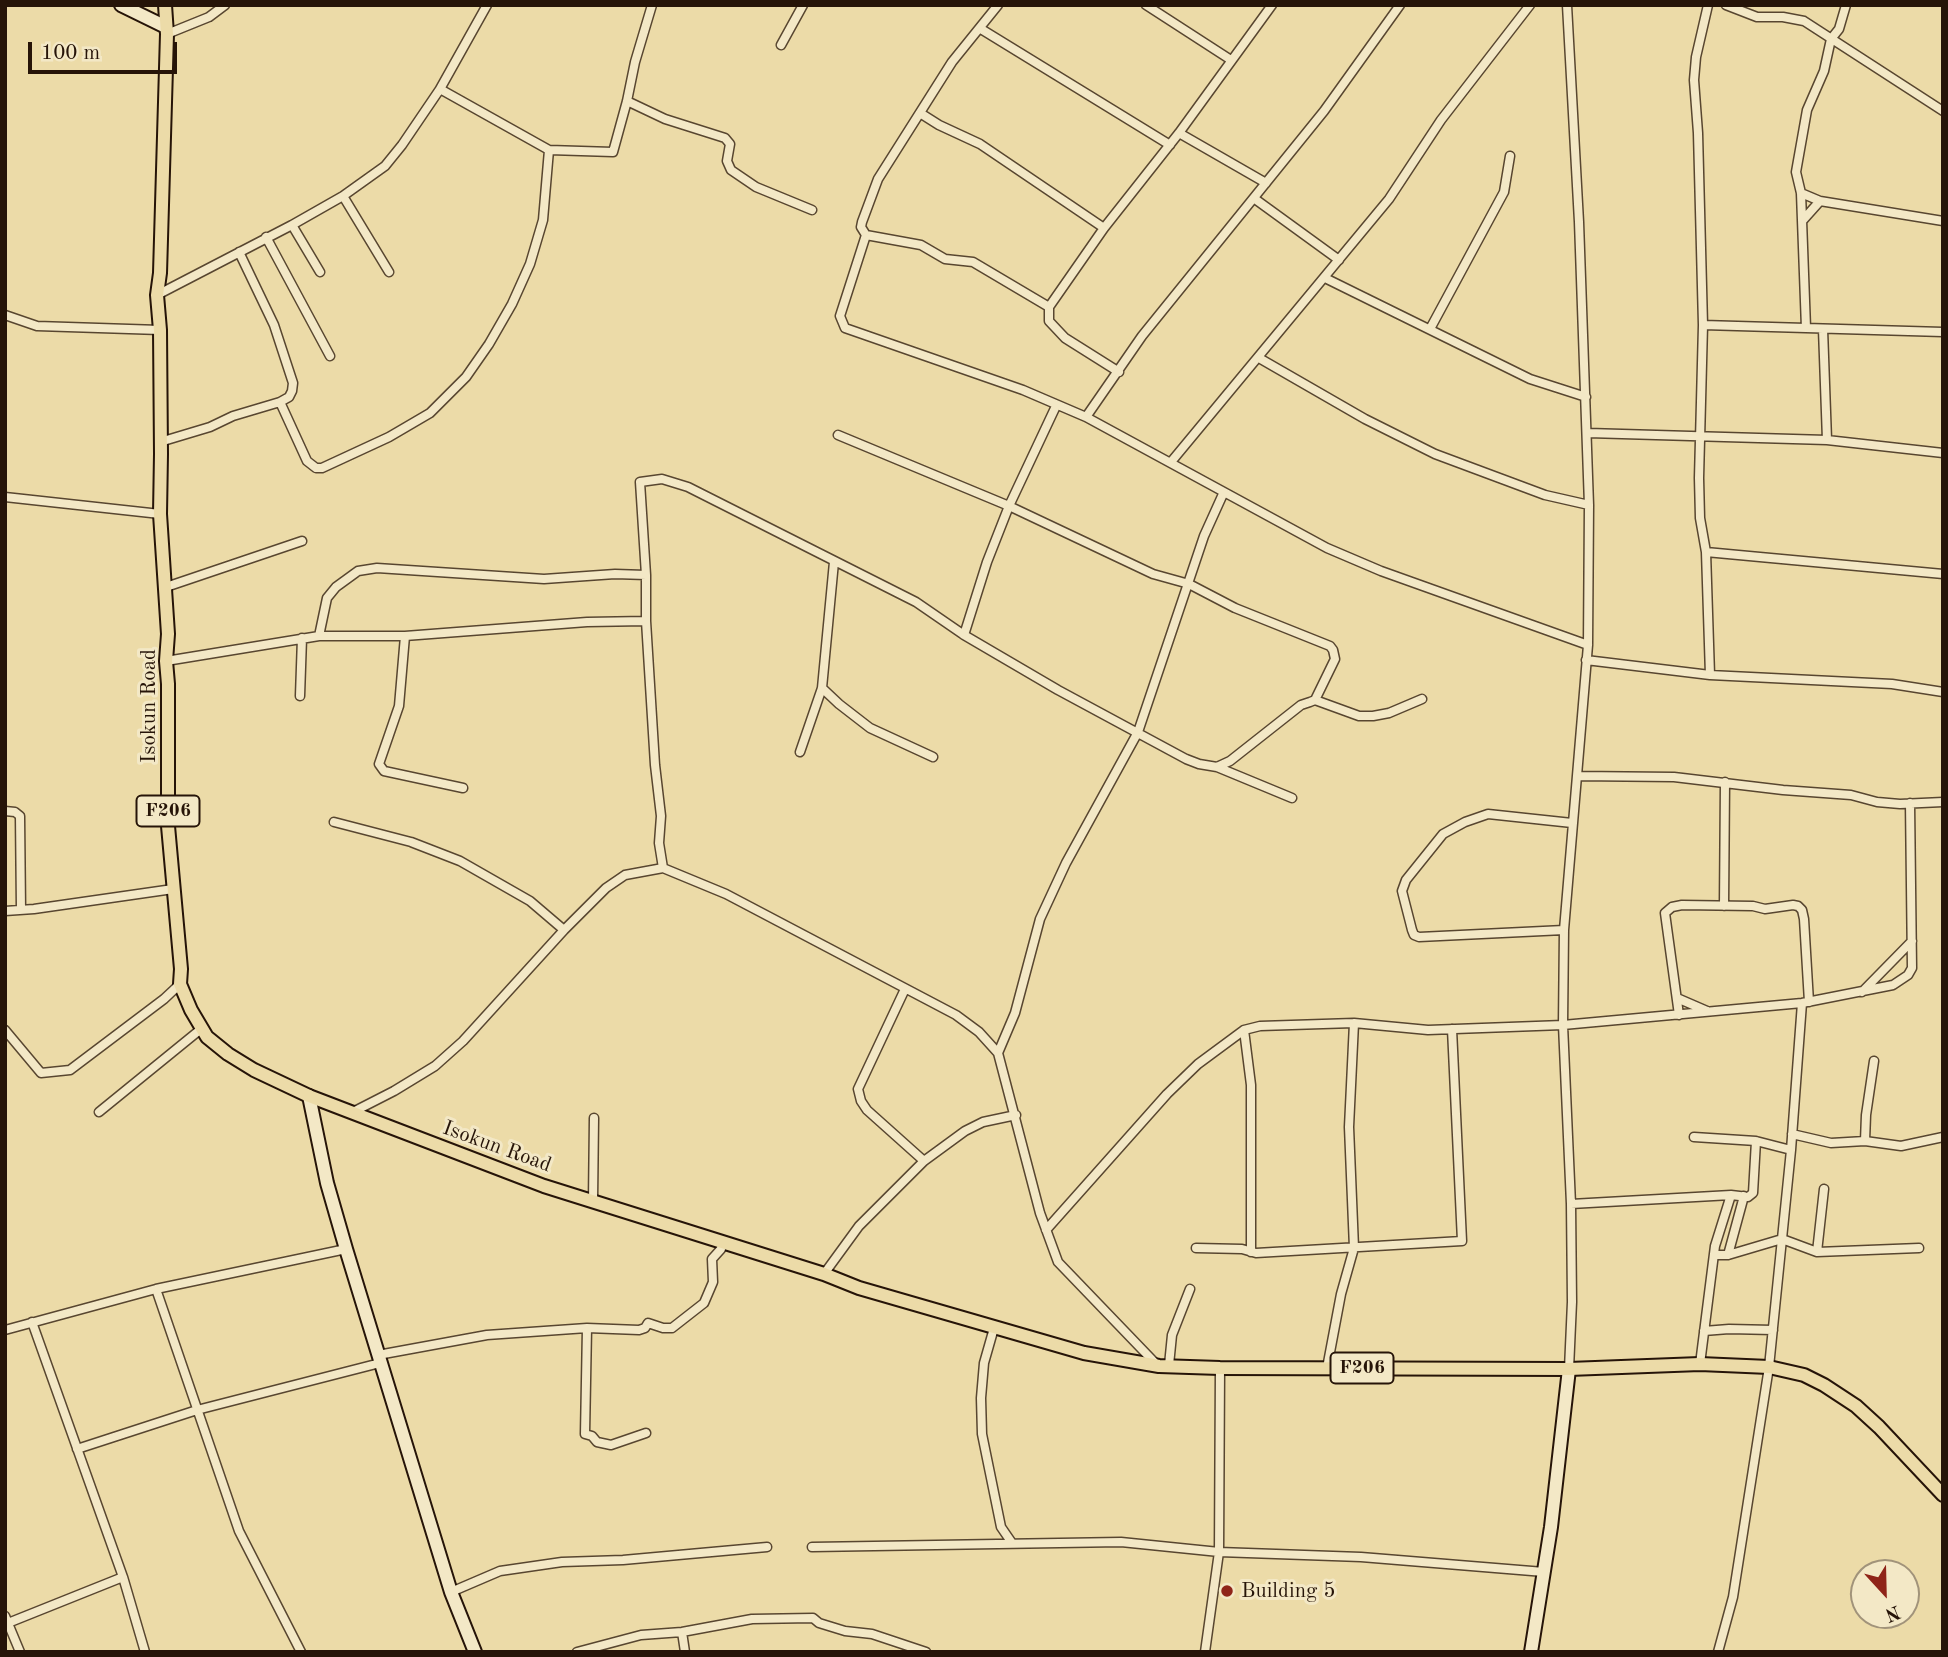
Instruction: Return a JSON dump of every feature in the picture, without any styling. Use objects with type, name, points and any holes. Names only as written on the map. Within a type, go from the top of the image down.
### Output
[{"type":"main road","name":"Isokun Road","points":[[165,5],[167,31],[160,273],[157,295],[160,330],[160,514],[168,634],[168,827],[180,984],[201,1029],[228,1054],[254,1070],[351,1113],[544,1186],[824,1274]]},
{"type":"main road","name":"F206","points":[[824,1274],[859,1288],[1084,1353],[1164,1366],[1569,1369],[1700,1364],[1769,1367],[1804,1376],[1824,1385],[1856,1406],[1943,1495]]},
{"type":"street","points":[[122,5],[167,31],[209,17],[225,5]]},
{"type":"street","points":[[157,295],[292,225],[343,196],[385,166],[440,89],[487,5]]},
{"type":"street","points":[[440,89],[549,150],[612,152],[652,5]]},
{"type":"street","points":[[781,46],[801,8],[791,5]]},
{"type":"street","points":[[998,5],[953,62],[878,178],[861,227],[866,235],[922,245],[945,259],[973,262],[1049,307]]},
{"type":"street","points":[[1146,5],[1231,60]]},
{"type":"street","points":[[1119,372],[1065,338],[1049,321],[1049,307],[1104,228],[1170,145],[1272,5]]},
{"type":"street","points":[[1086,417],[1142,337],[1324,111],[1400,5]]},
{"type":"street","points":[[1171,462],[1389,199],[1441,120],[1530,5]]},
{"type":"street","points":[[1531,1652],[1544,1572],[1569,1369],[1572,1302],[1571,1204],[1563,1024],[1564,930],[1588,645],[1588,433],[1567,5]]},
{"type":"street","points":[[1708,5],[1696,57],[1694,80],[1703,325],[1700,519],[1706,552],[1710,674]]},
{"type":"street","points":[[1726,5],[1757,18],[1783,17],[1804,21],[1943,111]]},
{"type":"street","points":[[1805,328],[1803,220],[1796,173],[1808,110],[1825,71],[1831,39],[1839,29],[1846,5]]},
{"type":"street","points":[[981,29],[1170,145]]},
{"type":"street","points":[[627,101],[665,119],[725,138],[730,144],[727,161],[731,170],[756,187],[812,211]]},
{"type":"street","points":[[920,113],[980,144],[1104,228]]},
{"type":"street","points":[[1179,133],[1266,183]]},
{"type":"street","points":[[280,402],[307,461],[316,468],[388,437],[430,412],[466,377],[489,344],[530,264],[543,220],[549,150]]},
{"type":"street","points":[[1430,329],[1504,192],[1510,156]]},
{"type":"street","points":[[1801,193],[1820,201],[1943,221]]},
{"type":"street","points":[[343,196],[389,272]]},
{"type":"street","points":[[1255,199],[1339,260]]},
{"type":"street","points":[[1803,220],[1820,201]]},
{"type":"street","points":[[292,225],[320,272]]},
{"type":"street","points":[[866,235],[840,316],[845,328],[998,381],[1086,417],[1171,462],[1223,494],[1327,548],[1381,571],[1588,645]]},
{"type":"street","points":[[266,237],[330,356]]},
{"type":"street","points":[[160,442],[210,427],[233,416],[289,397],[293,383],[274,325],[239,252]]},
{"type":"street","points":[[1325,278],[1530,379],[1586,397]]},
{"type":"street","points":[[5,315],[37,326],[160,330]]},
{"type":"street","points":[[1703,325],[1943,332]]},
{"type":"street","points":[[1824,329],[1827,440]]},
{"type":"street","points":[[1259,358],[1388,431],[1436,454],[1545,495],[1589,505]]},
{"type":"street","points":[[964,635],[987,562],[1009,506],[1056,406]]},
{"type":"street","points":[[1588,433],[1827,440],[1943,453]]},
{"type":"street","points":[[838,435],[1009,506],[1153,574],[1189,584],[1235,608],[1330,646],[1334,650],[1335,659],[1315,700]]},
{"type":"street","points":[[663,868],[659,843],[661,817],[655,765],[640,482],[662,479],[688,487],[915,602],[964,635],[1058,690],[1199,765],[1217,767],[1292,798]]},
{"type":"street","points":[[998,1053],[1015,1013],[1040,919],[1066,863],[1138,732],[1204,536],[1223,494]]},
{"type":"street","points":[[5,497],[160,514]]},
{"type":"street","points":[[166,587],[302,541]]},
{"type":"street","points":[[1706,552],[1943,574]]},
{"type":"street","points":[[800,752],[822,688],[834,562]]},
{"type":"street","points":[[319,636],[327,598],[341,583],[358,571],[377,568],[544,579],[615,574],[646,575]]},
{"type":"street","points":[[166,662],[319,636],[405,636],[587,622],[646,621]]},
{"type":"street","points":[[405,636],[399,706],[379,764],[384,771],[463,788]]},
{"type":"street","points":[[300,696],[302,638]]},
{"type":"street","points":[[1586,660],[1710,674],[1892,684],[1943,692]]},
{"type":"street","points":[[822,688],[870,728],[933,757]]},
{"type":"street","points":[[1217,767],[1230,761],[1301,705],[1315,700],[1344,712],[1373,716],[1389,713],[1422,699]]},
{"type":"street","points":[[1577,776],[1674,777],[1852,795],[1877,802],[1943,802]]},
{"type":"street","points":[[1724,906],[1725,782]]},
{"type":"street","points":[[1046,1230],[1167,1094],[1198,1065],[1244,1030],[1260,1026],[1354,1023],[1428,1030],[1563,1024],[1805,1002],[1893,985],[1908,975],[1912,968],[1910,803]]},
{"type":"street","points":[[5,811],[15,812],[20,816],[21,910]]},
{"type":"street","points":[[1564,930],[1419,937],[1414,935],[1412,930],[1402,891],[1406,880],[1443,834],[1465,821],[1488,814],[1572,823]]},
{"type":"street","points":[[334,822],[411,842],[460,861],[530,901],[564,930]]},
{"type":"street","points":[[351,1113],[435,1066],[463,1041],[590,902],[625,875],[663,868],[726,894],[956,1015],[979,1032],[998,1053],[1046,1230],[1058,1262],[1164,1366],[1172,1335],[1190,1289]]},
{"type":"street","points":[[5,911],[173,889]]},
{"type":"street","points":[[1679,1014],[1665,912],[1682,905],[1773,909],[1793,905],[1802,910],[1805,1002],[1769,1367],[1733,1597],[1718,1652]]},
{"type":"street","points":[[1862,992],[1912,941]]},
{"type":"street","points":[[1878,989],[1883,973]]},
{"type":"street","points":[[5,1030],[41,1073],[70,1070],[180,984]]},
{"type":"street","points":[[905,989],[858,1089],[867,1110],[924,1161]]},
{"type":"street","points":[[1677,998],[1710,1012]]},
{"type":"street","points":[[1327,1368],[1341,1294],[1354,1248],[1349,1127],[1354,1023]]},
{"type":"street","points":[[99,1112],[201,1029]]},
{"type":"street","points":[[1196,1248],[1242,1249],[1251,1252],[1462,1241],[1452,1029]]},
{"type":"street","points":[[1244,1030],[1251,1085],[1251,1252]]},
{"type":"street","points":[[1865,1141],[1874,1061]]},
{"type":"street","points":[[309,1096],[327,1183],[346,1249],[451,1592],[474,1652]]},
{"type":"street","points":[[824,1274],[859,1226],[924,1161],[965,1131],[983,1122],[1016,1115]]},
{"type":"street","points":[[593,1201],[594,1118]]},
{"type":"street","points":[[1792,1134],[1831,1143],[1865,1141],[1901,1146],[1943,1138]]},
{"type":"street","points":[[1694,1137],[1756,1141],[1791,1150]]},
{"type":"street","points":[[1571,1204],[1731,1195],[1748,1197],[1753,1193],[1756,1141]]},
{"type":"street","points":[[1817,1252],[1824,1189]]},
{"type":"street","points":[[1700,1364],[1714,1255],[1731,1195]]},
{"type":"street","points":[[1728,1255],[1744,1196]]},
{"type":"street","points":[[1714,1255],[1728,1255],[1782,1239],[1817,1252],[1919,1248]]},
{"type":"street","points":[[77,1449],[197,1410],[379,1359],[486,1335],[587,1328],[639,1330],[645,1328],[648,1323],[672,1328],[680,1325],[704,1303],[713,1282],[712,1259],[721,1249],[722,1242]]},
{"type":"street","points":[[5,1329],[156,1289],[346,1249]]},
{"type":"street","points":[[156,1289],[239,1531],[300,1652]]},
{"type":"street","points":[[32,1322],[123,1577],[145,1652]]},
{"type":"street","points":[[587,1328],[585,1434],[593,1436],[597,1442],[611,1445],[646,1433]]},
{"type":"street","points":[[994,1328],[984,1363],[982,1434],[1001,1527],[1012,1543]]},
{"type":"street","points":[[1704,1331],[1773,1330]]},
{"type":"street","points":[[1205,1652],[1219,1552],[1220,1368]]},
{"type":"street","points":[[995,1543],[1001,1527]]},
{"type":"street","points":[[813,1547],[1121,1542],[1219,1552],[1361,1557],[1544,1572]]},
{"type":"street","points":[[451,1592],[500,1571],[562,1562],[622,1560],[766,1547]]},
{"type":"street","points":[[20,1652],[7,1620],[123,1577]]},
{"type":"street","points":[[577,1652],[605,1648],[641,1635],[682,1632],[752,1619],[816,1621],[845,1631],[872,1634],[926,1652]]},
{"type":"street","points":[[682,1632],[685,1652]]},
{"type":"place","name":"Building 5","points":[[1227,1591]]}]
